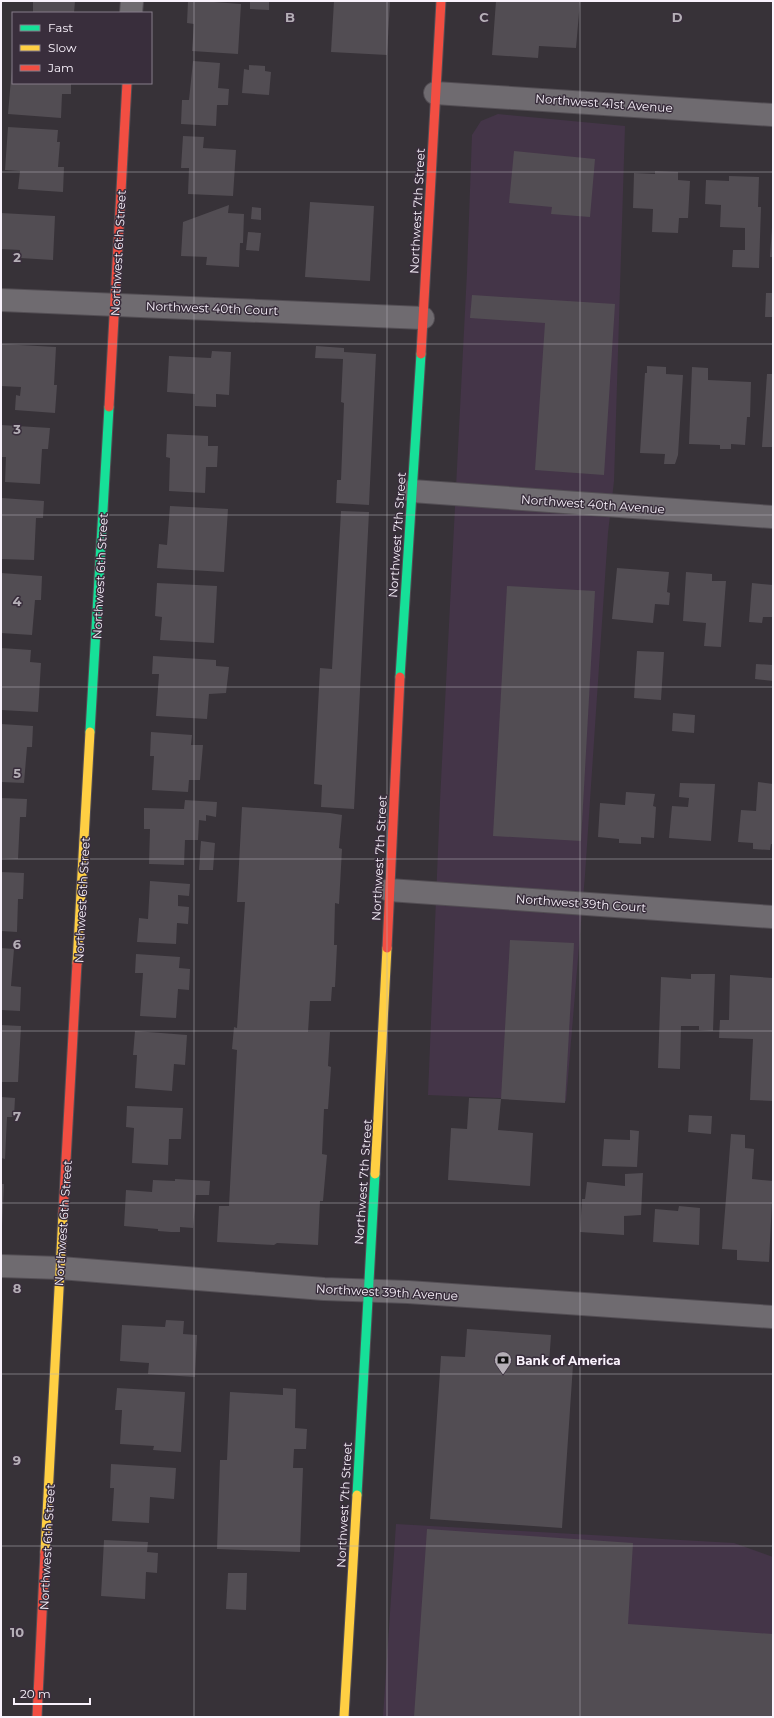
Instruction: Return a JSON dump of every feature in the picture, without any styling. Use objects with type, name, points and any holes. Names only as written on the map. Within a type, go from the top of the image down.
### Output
[{"type":"main road","name":"Northwest 7th Street","points":[[344,1717],[382,1060],[389,890],[441,1]]},
{"type":"main road","name":"Northwest 6th Street","points":[[37,1717],[60,1268],[127,84]]},
{"type":"street","points":[[131,12],[132,1]]},
{"type":"street","name":"Northwest 41st Avenue","points":[[435,93],[773,115]]},
{"type":"street","name":"Northwest 40th Court","points":[[1,300],[423,318]]},
{"type":"street","name":"Northwest 40th Avenue","points":[[412,491],[773,517]]},
{"type":"street","name":"Northwest 39th Court","points":[[389,890],[773,916]]},
{"type":"street","name":"Northwest 39th Avenue","points":[[1,1266],[60,1268],[324,1289],[368,1289],[773,1317]]},
{"type":"shaded area","points":[[498,114],[625,126],[614,481],[608,533],[585,875],[566,1101],[428,1095],[440,801],[467,272],[472,135],[481,121]]},
{"type":"shaded area","points":[[396,1524],[734,1543],[773,1557],[773,1717],[383,1717]]},
{"type":"building","points":[[33,1],[75,1],[74,12],[33,12]]},
{"type":"building","points":[[188,1],[214,1],[241,4],[238,54],[192,51],[194,24],[187,23]]},
{"type":"building","points":[[250,1],[269,1],[269,10],[250,9]]},
{"type":"building","points":[[334,1],[390,1],[387,55],[331,52]]},
{"type":"building","points":[[496,1],[580,1],[576,48],[539,46],[538,58],[492,55]]},
{"type":"building","points":[[193,61],[220,63],[218,88],[229,89],[228,105],[217,105],[216,126],[181,124],[182,100],[189,100]]},
{"type":"building","points":[[249,65],[265,66],[265,71],[271,72],[269,95],[242,93],[244,69],[249,70]]},
{"type":"building","points":[[12,67],[12,84],[71,84],[71,94],[62,94],[61,118],[8,114]]},
{"type":"building","points":[[8,127],[58,130],[57,142],[60,142],[58,167],[64,167],[63,192],[18,189],[20,171],[5,170]]},
{"type":"building","points":[[183,136],[204,137],[203,148],[236,150],[233,196],[188,194],[189,168],[181,168]]},
{"type":"building","points":[[514,151],[595,159],[590,217],[551,214],[552,207],[509,203]]},
{"type":"building","points":[[655,171],[678,172],[678,180],[690,181],[688,218],[679,218],[678,233],[652,232],[653,209],[633,208],[634,173],[655,174]]},
{"type":"building","points":[[729,176],[759,177],[758,207],[761,207],[759,268],[732,267],[733,250],[745,250],[745,228],[720,227],[721,205],[705,204],[706,180],[729,181]]},
{"type":"building","points":[[310,202],[374,206],[370,281],[305,277]]},
{"type":"building","points":[[229,205],[228,213],[244,214],[243,243],[240,243],[239,267],[206,265],[207,257],[181,256],[183,222]]},
{"type":"building","points":[[252,207],[261,208],[261,220],[251,219]]},
{"type":"building","points":[[1,213],[55,216],[53,260],[20,258],[20,250],[1,249]]},
{"type":"building","points":[[772,227],[773,257],[770,257]]},
{"type":"building","points":[[248,232],[261,233],[259,251],[246,250]]},
{"type":"building","points":[[766,293],[773,293],[773,317],[765,317]]},
{"type":"building","points":[[472,295],[615,304],[604,475],[535,470],[545,323],[470,318]]},
{"type":"building","points":[[1,344],[56,347],[54,385],[57,385],[55,413],[15,410],[16,395],[20,396],[21,387],[1,386]]},
{"type":"building","points":[[316,346],[344,348],[344,352],[376,354],[369,505],[336,503],[337,480],[341,480],[344,403],[341,402],[343,359],[315,358]]},
{"type":"building","points":[[212,351],[231,352],[229,395],[216,394],[216,407],[195,406],[195,394],[167,392],[169,356],[211,358]]},
{"type":"building","points":[[647,366],[666,367],[666,374],[683,375],[678,455],[675,464],[664,464],[665,454],[640,453],[645,373],[647,373]]},
{"type":"building","points":[[692,367],[708,368],[708,380],[751,382],[750,417],[747,417],[745,445],[731,444],[731,449],[720,449],[720,445],[689,444]]},
{"type":"building","points":[[767,374],[773,374],[773,447],[762,447]]},
{"type":"building","points":[[1,425],[50,428],[48,449],[42,449],[40,484],[5,482],[6,457],[1,457]]},
{"type":"building","points":[[167,434],[208,436],[208,446],[218,446],[217,467],[206,467],[205,493],[169,491],[170,458],[166,457]]},
{"type":"building","points":[[2,498],[44,501],[43,518],[36,518],[34,560],[1,559]]},
{"type":"building","points":[[170,506],[228,509],[224,572],[157,568],[159,544],[167,545]]},
{"type":"building","points":[[341,511],[369,512],[354,809],[321,807],[322,785],[314,784],[320,668],[332,669]]},
{"type":"building","points":[[617,568],[669,572],[667,592],[670,593],[669,605],[655,604],[653,623],[612,619]]},
{"type":"building","points":[[686,572],[712,574],[712,581],[726,581],[721,647],[704,646],[706,623],[683,621]]},
{"type":"building","points":[[1,573],[42,576],[41,600],[35,600],[32,635],[1,633]]},
{"type":"building","points":[[157,583],[217,586],[214,643],[160,640],[162,617],[155,616]]},
{"type":"building","points":[[752,583],[773,585],[773,617],[763,617],[762,623],[749,622]]},
{"type":"building","points":[[507,586],[595,591],[581,841],[493,836]]},
{"type":"building","points":[[1,648],[31,650],[30,662],[41,663],[38,712],[1,710]]},
{"type":"building","points":[[637,651],[664,652],[661,700],[634,698]]},
{"type":"building","points":[[153,656],[216,660],[216,666],[229,667],[226,693],[209,694],[207,719],[156,716],[159,674],[152,674]]},
{"type":"building","points":[[756,664],[773,665],[773,681],[755,679]]},
{"type":"building","points":[[673,713],[695,715],[694,733],[672,731]]},
{"type":"building","points":[[1,724],[33,726],[32,747],[27,747],[24,783],[1,782]]},
{"type":"building","points":[[151,732],[192,735],[191,745],[203,745],[200,780],[189,780],[188,792],[152,790],[154,756],[150,756]]},
{"type":"building","points":[[758,782],[773,784],[773,844],[771,844],[770,850],[753,849],[753,843],[738,842],[741,810],[756,811]]},
{"type":"building","points":[[680,783],[715,784],[711,841],[669,838],[672,806],[688,807],[689,798],[679,797]]},
{"type":"building","points":[[626,792],[655,794],[653,806],[656,807],[654,838],[641,837],[641,844],[619,843],[619,839],[598,837],[600,803],[625,805]]},
{"type":"building","points":[[1,798],[27,799],[26,817],[20,817],[18,859],[1,858]]},
{"type":"building","points":[[185,800],[217,802],[216,817],[206,815],[206,821],[199,820],[198,840],[185,840],[184,865],[149,864],[150,829],[144,829],[144,808],[184,809]]},
{"type":"building","points":[[242,807],[342,815],[339,848],[342,849],[339,904],[335,903],[334,945],[337,945],[335,987],[332,987],[331,1001],[310,1001],[308,1032],[330,1032],[328,1066],[331,1067],[328,1109],[324,1109],[322,1154],[327,1155],[323,1201],[320,1201],[318,1245],[277,1243],[274,1245],[217,1242],[219,1206],[229,1206],[237,1050],[232,1049],[234,1027],[237,1028],[245,902],[237,902]]},
{"type":"building","points":[[201,841],[215,843],[213,870],[199,870]]},
{"type":"building","points":[[1,872],[24,873],[23,899],[18,899],[17,932],[1,931]]},
{"type":"building","points":[[150,881],[190,884],[189,896],[178,895],[178,906],[189,907],[188,924],[177,923],[176,944],[137,942],[139,918],[148,919]]},
{"type":"building","points":[[510,940],[574,943],[565,1103],[501,1099]]},
{"type":"building","points":[[1,948],[14,949],[11,986],[21,987],[20,1011],[1,1010]]},
{"type":"building","points":[[136,954],[180,957],[179,968],[190,969],[189,990],[178,989],[176,1018],[140,1016],[143,973],[135,973]]},
{"type":"building","points":[[691,974],[715,974],[713,1031],[699,1030],[699,1026],[681,1026],[680,1069],[658,1068],[661,977],[691,979]]},
{"type":"building","points":[[730,975],[773,978],[773,1101],[750,1100],[753,1039],[719,1038],[720,1020],[729,1020]]},
{"type":"building","points":[[1,1025],[21,1026],[18,1082],[1,1082]]},
{"type":"building","points":[[135,1031],[187,1035],[185,1065],[174,1064],[172,1091],[135,1088],[137,1055],[133,1055]]},
{"type":"building","points":[[1,1097],[15,1098],[14,1117],[7,1117],[5,1159],[1,1158]]},
{"type":"building","points":[[469,1098],[501,1099],[498,1130],[533,1133],[530,1186],[448,1180],[451,1128],[467,1129]]},
{"type":"building","points":[[127,1106],[183,1108],[181,1139],[169,1139],[168,1165],[132,1163],[134,1128],[126,1127]]},
{"type":"building","points":[[689,1115],[712,1116],[711,1134],[688,1132]]},
{"type":"building","points":[[630,1130],[639,1131],[637,1167],[602,1166],[604,1139],[630,1140]]},
{"type":"building","points":[[731,1134],[745,1135],[745,1148],[754,1149],[752,1179],[773,1181],[769,1262],[737,1260],[737,1250],[722,1249]]},
{"type":"building","points":[[643,1173],[641,1215],[624,1216],[624,1235],[580,1232],[582,1199],[585,1199],[587,1182],[625,1186],[625,1174]]},
{"type":"building","points":[[175,1179],[210,1181],[209,1195],[196,1195],[193,1228],[180,1227],[180,1232],[171,1232],[158,1231],[158,1229],[124,1226],[126,1190],[152,1192],[153,1180],[175,1181]]},
{"type":"building","points":[[1,1184],[4,1184],[2,1226],[1,1226]]},
{"type":"building","points":[[679,1206],[700,1208],[699,1245],[653,1242],[655,1209],[678,1211]]},
{"type":"building","points":[[166,1320],[184,1321],[183,1334],[197,1335],[195,1377],[148,1374],[149,1363],[120,1361],[122,1325],[165,1327]]},
{"type":"building","points":[[467,1329],[551,1335],[549,1364],[573,1365],[562,1528],[430,1519],[441,1356],[465,1357]]},
{"type":"building","points":[[117,1388],[185,1392],[181,1452],[153,1450],[154,1446],[120,1444],[122,1410],[115,1410]]},
{"type":"building","points":[[283,1388],[296,1389],[295,1428],[307,1429],[306,1449],[294,1449],[293,1468],[303,1468],[300,1552],[217,1549],[220,1460],[227,1460],[230,1392],[283,1395]]},
{"type":"building","points":[[111,1464],[176,1468],[174,1499],[150,1497],[149,1523],[112,1521],[114,1488],[110,1488]]},
{"type":"building","points":[[427,1529],[633,1543],[628,1624],[773,1634],[773,1717],[414,1717]]},
{"type":"building","points":[[104,1540],[148,1542],[147,1552],[158,1553],[157,1573],[146,1572],[145,1599],[101,1596]]},
{"type":"building","points":[[228,1573],[247,1573],[246,1610],[226,1609]]},
{"type":"traffic: fast","points":[[400,677],[421,354]]},
{"type":"traffic: fast","points":[[90,732],[109,407]]},
{"type":"traffic: fast","points":[[357,1495],[375,1174]]},
{"type":"traffic: slow","points":[[77,963],[90,732]]},
{"type":"traffic: slow","points":[[375,1174],[387,948]]},
{"type":"traffic: slow","points":[[45,1552],[63,1214]]},
{"type":"traffic: slow","points":[[344,1717],[357,1495]]},
{"type":"traffic: jam","points":[[421,354],[441,1]]},
{"type":"traffic: jam","points":[[109,407],[127,84]]},
{"type":"traffic: jam","points":[[387,948],[400,677]]},
{"type":"traffic: jam","points":[[63,1214],[77,963]]},
{"type":"traffic: jam","points":[[37,1717],[45,1552]]},
{"type":"place","name":"Bank of America","points":[[503,1375]]}]
